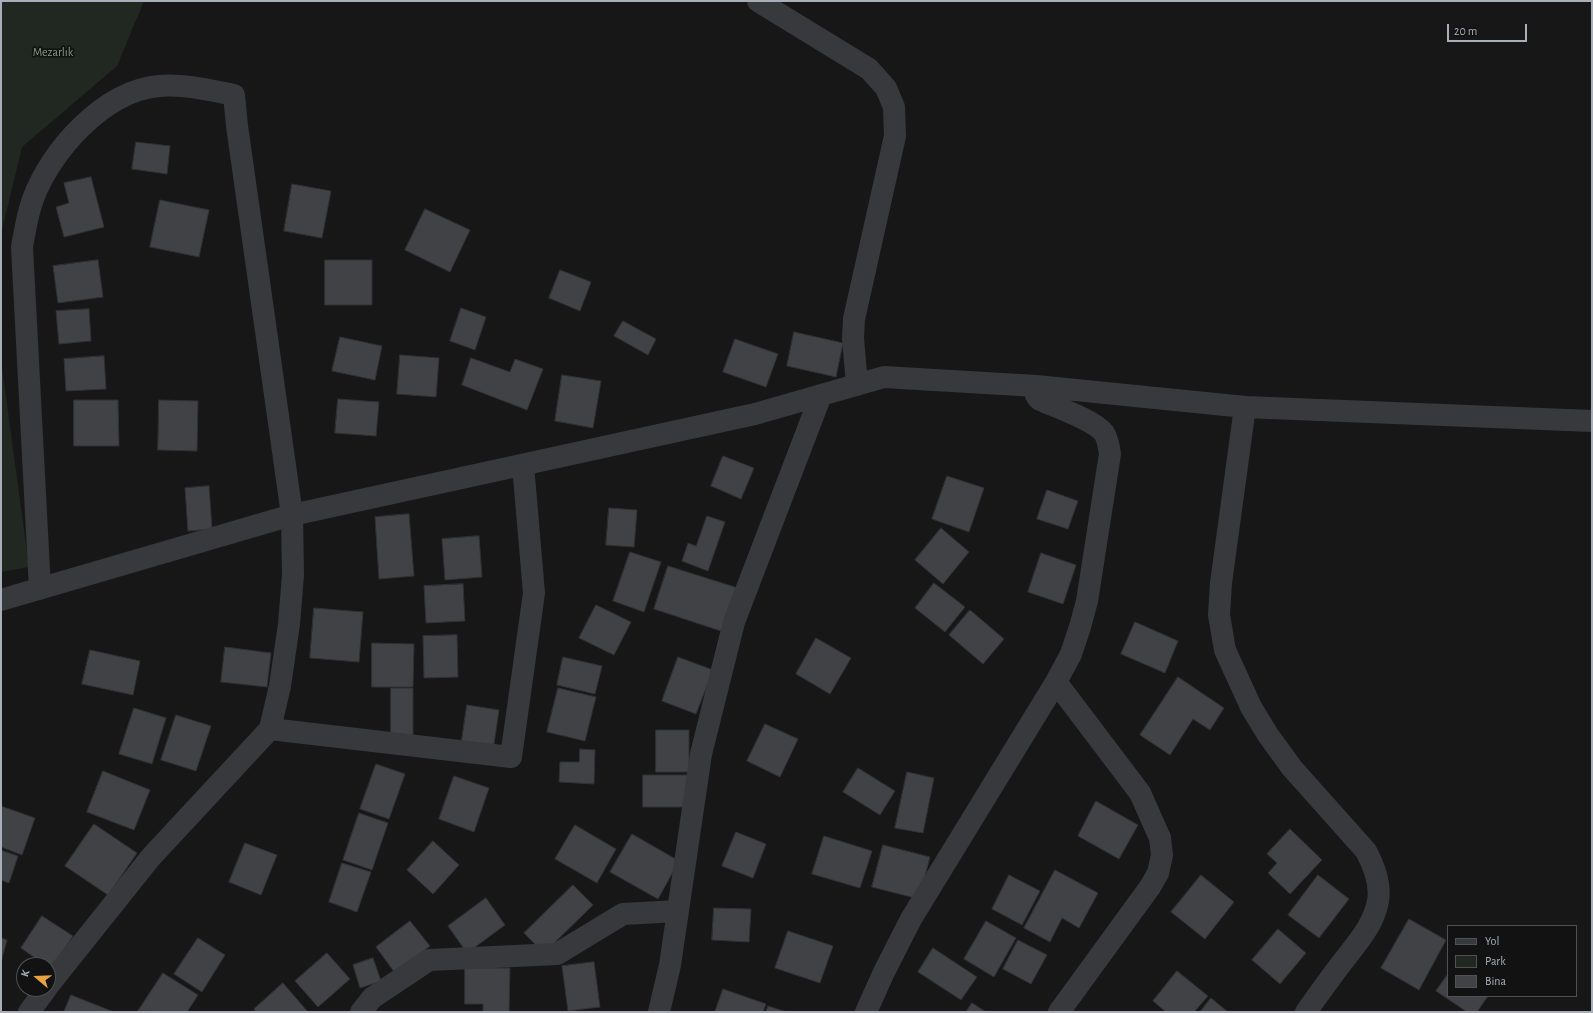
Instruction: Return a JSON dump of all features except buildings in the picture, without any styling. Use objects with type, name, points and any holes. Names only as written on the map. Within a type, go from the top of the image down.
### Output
[{"type":"street","points":[[758,1],[869,69],[886,88],[894,107],[895,136],[854,319],[853,338],[857,385]]},
{"type":"street","points":[[40,588],[22,247],[26,222],[33,198],[54,159],[69,140],[84,124],[101,110],[119,99],[137,90],[158,86],[200,88],[234,95],[237,126],[292,515],[293,575],[289,624],[280,686],[270,729],[151,857],[56,975]]},
{"type":"street","points":[[1,600],[292,515],[755,414],[884,377],[1036,386],[1245,407],[1592,421]]},
{"type":"street","points":[[866,1012],[884,972],[911,919],[1056,682],[1071,654],[1080,627],[1087,600],[1110,454],[1109,442],[1104,433],[1095,425],[1040,400],[1036,396],[1036,386]]},
{"type":"street","points":[[659,1012],[670,965],[701,754],[734,622],[821,395]]},
{"type":"street","points":[[1245,407],[1221,583],[1219,615],[1225,650],[1250,707],[1268,735],[1292,768],[1366,851],[1374,867],[1378,883],[1378,901],[1372,920],[1362,936],[1306,1012]]},
{"type":"street","points":[[270,729],[511,757],[534,593],[523,465]]},
{"type":"street","points":[[1056,682],[1140,793],[1160,838],[1162,855],[1158,873],[1150,887],[1059,1012]]},
{"type":"street","points":[[361,1012],[372,998],[429,960],[557,954],[623,914],[678,911]]},
{"type":"street","points":[[29,1012],[40,997]]},
{"type":"green space","name":"Mezarlık","points":[[1,1],[144,1],[117,66],[22,147],[1,234]]},
{"type":"green space","points":[[1,360],[29,567],[1,572]]}]
